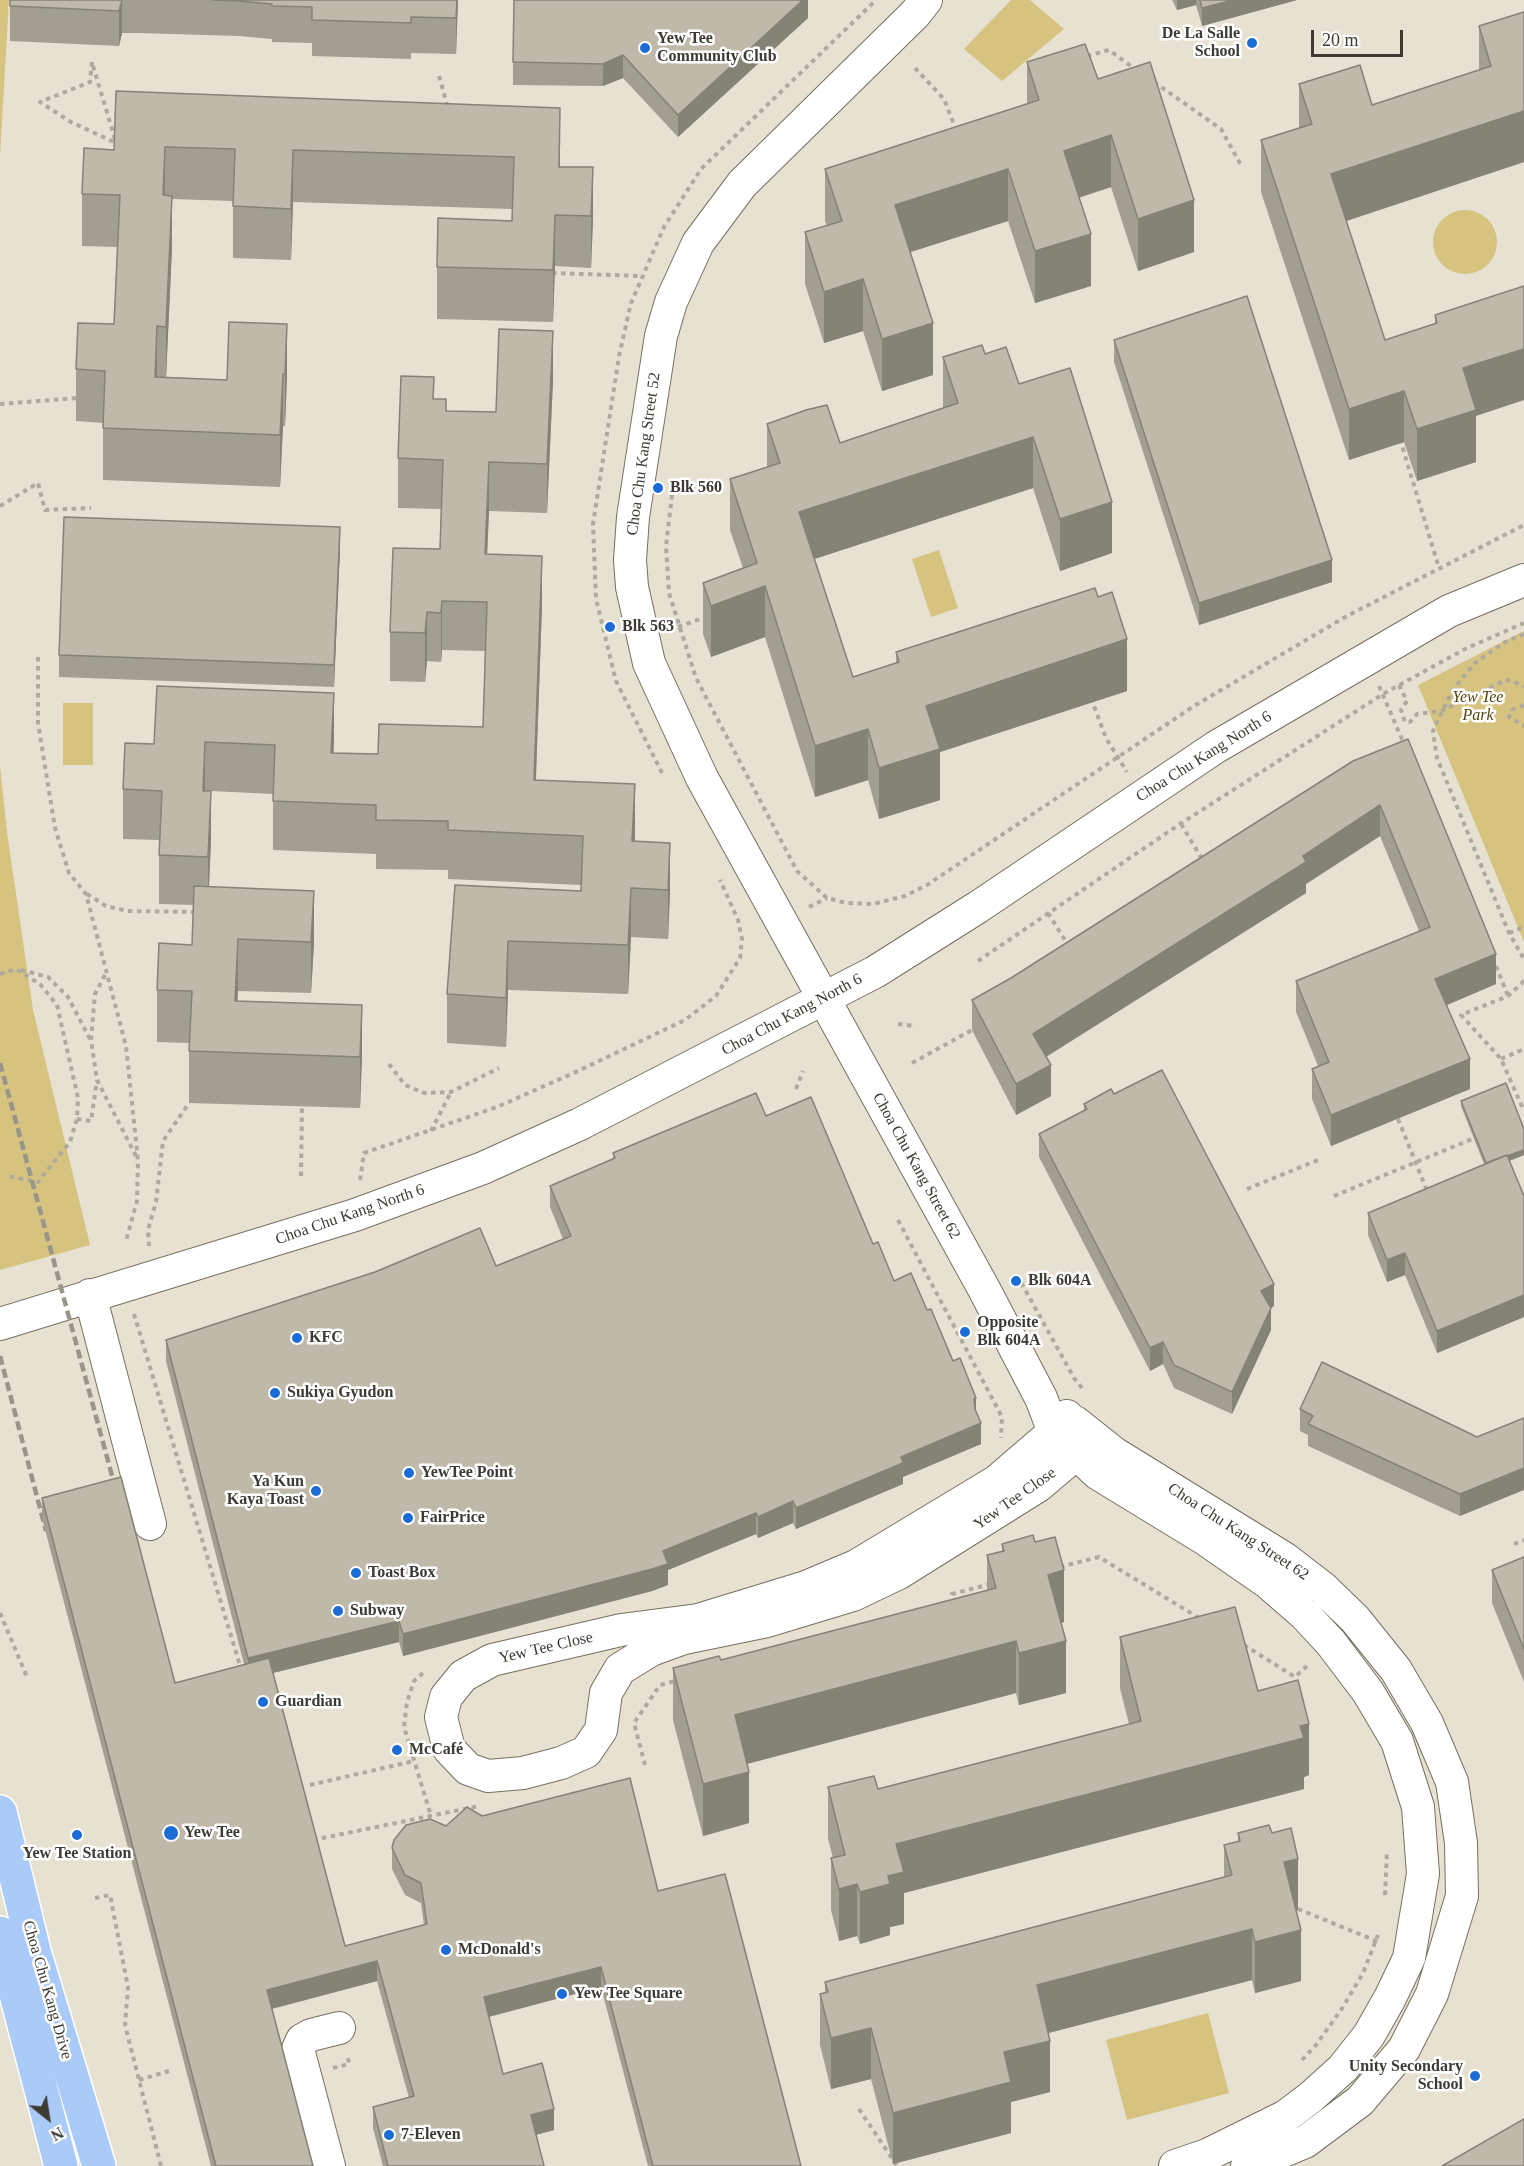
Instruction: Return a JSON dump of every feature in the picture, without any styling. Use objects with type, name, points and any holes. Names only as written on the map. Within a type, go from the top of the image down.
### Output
[{"type":"main road","name":"Choa Chu Kang Drive","points":[[0,1812],[34,1951],[99,2166]]},
{"type":"main road","name":"Choa Chu Kang Drive","points":[[0,1933],[61,2166]]},
{"type":"street","name":"Choa Chu Kang Street 52","points":[[823,998],[702,778],[649,663],[632,587],[630,560],[633,517],[661,336],[671,302],[698,243],[742,184],[913,5]]},
{"type":"street","name":"Choa Chu Kang North 6","points":[[0,1324],[318,1228],[483,1168],[600,1114],[875,972],[969,913],[1226,741],[1449,611],[1524,580]]},
{"type":"street","name":"Choa Chu Kang Street 62","points":[[823,998],[1041,1398],[1076,1427],[1284,1558],[1323,1588],[1355,1619],[1396,1670],[1427,1723],[1452,1782],[1461,1843],[1462,1896],[1432,1994],[1404,2049],[1360,2101],[1305,2142],[1247,2166]]},
{"type":"street","points":[[90,1295],[150,1524]]},
{"type":"street","name":"Choa Chu Kang Street 62","points":[[1076,1427],[1097,1473],[1205,1539],[1267,1582],[1331,1643],[1368,1692],[1397,1741],[1418,1807],[1423,1875],[1412,1946],[1369,2035],[1343,2068],[1286,2116],[1207,2155],[1175,2166]]},
{"type":"street","name":"Yew Tee Close","points":[[1076,1427],[1038,1486],[900,1573],[853,1595],[767,1621],[684,1638],[651,1650],[620,1669],[606,1693],[601,1730],[586,1752],[561,1763],[523,1773],[488,1776],[468,1769],[449,1749],[441,1717],[446,1697],[463,1676],[492,1660],[621,1630],[698,1620],[806,1587],[856,1566],[911,1535],[1076,1427]]},
{"type":"street","points":[[1412,1946],[1449,1943]]},
{"type":"street","points":[[328,2166],[298,2049],[302,2040],[311,2035],[339,2028]]},
{"type":"path","points":[[1080,58],[1109,50],[1137,70]]},
{"type":"path","points":[[92,62],[116,143],[71,122],[40,102],[90,82],[92,62]]},
{"type":"path","points":[[915,69],[944,99],[961,141]]},
{"type":"path","points":[[439,76],[449,112]]},
{"type":"path","points":[[1146,77],[1221,129],[1242,167]]},
{"type":"path","points":[[543,272],[641,276]]},
{"type":"path","points":[[0,404],[77,399]]},
{"type":"path","points":[[1399,436],[1439,568]]},
{"type":"path","points":[[0,506],[38,483],[45,510],[91,508]]},
{"type":"path","points":[[673,486],[666,546],[669,593],[696,678],[783,850],[797,872],[827,898],[846,903],[873,904],[905,896],[927,885],[1194,706],[1306,642],[1347,615],[1524,525]]},
{"type":"path","points":[[678,627],[709,616]]},
{"type":"path","points":[[978,961],[1181,824],[1383,694],[1465,649],[1524,623]]},
{"type":"path","points":[[1524,634],[1505,642],[1475,663],[1452,691],[1433,731],[1437,758],[1509,933],[1524,959]]},
{"type":"path","points":[[38,657],[38,723],[55,828],[69,873],[86,894],[106,906],[127,911],[202,912]]},
{"type":"path","points":[[1365,659],[1406,748]]},
{"type":"path","points":[[1399,685],[1407,701],[1401,710],[1405,722],[1410,722],[1417,714],[1441,711],[1504,681],[1512,680],[1524,687]]},
{"type":"path","points":[[1088,689],[1106,738],[1141,796]]},
{"type":"path","points":[[1524,705],[1512,710],[1509,717],[1524,726]]},
{"type":"path","points":[[1181,824],[1203,861]]},
{"type":"path","points":[[86,894],[126,1046],[138,1160],[137,1201],[126,1241]]},
{"type":"path","points":[[1048,913],[1070,947]]},
{"type":"path","points":[[1509,933],[1524,927]]},
{"type":"path","points":[[364,1153],[508,1102],[685,1020],[716,996],[740,958],[742,939]]},
{"type":"path","points":[[1495,964],[1508,996]]},
{"type":"path","points":[[0,974],[16,969],[48,977],[68,997],[91,1040]]},
{"type":"path","points":[[8,1176],[38,1182],[70,1142],[77,1119],[78,1098],[57,1005],[40,984],[16,969]]},
{"type":"path","points":[[77,1119],[91,1121],[97,1080],[91,1040],[95,994],[106,974]]},
{"type":"path","points":[[1524,981],[1508,996],[1461,1016],[1501,1059],[1524,1111]]},
{"type":"path","points":[[898,1024],[916,1026]]},
{"type":"path","points":[[912,1063],[972,1030]]},
{"type":"path","points":[[1501,1059],[1524,1049]]},
{"type":"path","points":[[389,1064],[405,1085],[423,1093],[451,1092],[499,1068]]},
{"type":"path","points":[[796,1089],[803,1071]]},
{"type":"path","points":[[97,1080],[138,1160]]},
{"type":"path","points":[[430,1131],[451,1092]]},
{"type":"path","points":[[301,1176],[302,1102]]},
{"type":"path","points":[[189,1103],[163,1141],[156,1202],[138,1281],[243,1673]]},
{"type":"path","points":[[1398,1119],[1430,1198]]},
{"type":"path","points":[[1334,1196],[1487,1132]]},
{"type":"path","points":[[1247,1189],[1318,1160]]},
{"type":"path","points":[[898,1220],[1002,1417],[1001,1446],[1018,1466]]},
{"type":"path","points":[[1017,1275],[1074,1378],[1076,1427]]},
{"type":"path","points":[[1514,1544],[1524,1540]]},
{"type":"path","points":[[1054,1568],[1099,1557],[1207,1623]]},
{"type":"path","points":[[957,1614],[952,1593],[998,1582]]},
{"type":"path","points":[[0,1613],[27,1677]]},
{"type":"path","points":[[1236,1641],[1295,1677],[1310,1663]]},
{"type":"path","points":[[1303,1656],[1316,1671]]},
{"type":"path","points":[[645,1765],[634,1723],[660,1685],[682,1679]]},
{"type":"path","points":[[310,1785],[414,1761],[449,1749]]},
{"type":"path","points":[[312,1840],[486,1805]]},
{"type":"path","points":[[1383,1907],[1387,1845]]},
{"type":"path","points":[[95,1898],[110,1895],[128,1987],[125,2025],[161,2166]]},
{"type":"path","points":[[1298,1910],[1377,1942],[1412,1946]]},
{"type":"path","points":[[1296,2065],[1316,2045],[1343,2007],[1363,1974],[1377,1942],[1379,1930]]},
{"type":"path","points":[[139,2080],[169,2071]]},
{"type":"path","points":[[859,2109],[897,2166]]},
{"type":"green space","points":[[0,0],[9,0],[0,156]]},
{"type":"green space","points":[[1011,0],[1030,0],[1064,29],[1002,81],[964,49]]},
{"type":"green space","points":[[1465,210],[1483,216],[1491,224],[1497,242],[1491,260],[1483,268],[1465,274],[1447,268],[1439,260],[1433,242],[1439,224],[1447,216]]},
{"type":"green space","points":[[939,550],[958,608],[931,617],[912,559]]},
{"type":"green space","name":"Yew Tee Park","points":[[1524,631],[1524,942],[1418,685]]},
{"type":"green space","points":[[63,703],[93,703],[93,765],[63,765]]},
{"type":"green space","points":[[0,766],[7,832],[33,1010],[90,1245],[0,1270]]},
{"type":"green space","points":[[1208,2013],[1229,2093],[1127,2120],[1106,2040]]},
{"type":"building","points":[[10,0],[122,0],[119,11],[10,6]]},
{"type":"building","points":[[212,0],[457,0],[456,18],[411,17],[411,23],[312,20],[312,7]]},
{"type":"building","name":"Yew Tee Community Club","points":[[514,0],[803,0],[678,115],[623,55],[603,64],[513,62]]},
{"type":"building","points":[[1200,0],[1233,0],[1202,8]]},
{"type":"building","points":[[1524,12],[1524,111],[1331,174],[1385,340],[1437,323],[1435,315],[1524,286],[1524,349],[1463,368],[1476,410],[1417,429],[1404,391],[1349,409],[1261,140],[1312,124],[1299,84],[1360,65],[1372,105],[1491,66],[1479,26]]},
{"type":"building","points":[[1085,44],[1098,79],[1150,62],[1194,200],[1138,219],[1111,135],[1064,151],[1091,234],[1035,251],[1008,169],[895,205],[933,323],[882,339],[863,279],[824,292],[805,232],[842,221],[825,169],[1039,100],[1027,62]]},
{"type":"building","points":[[116,91],[560,108],[559,167],[593,167],[591,216],[555,215],[553,270],[437,267],[438,218],[512,221],[514,157],[293,150],[291,209],[233,206],[235,149],[165,147],[163,195],[172,196],[166,327],[157,326],[155,377],[227,380],[229,322],[287,324],[280,435],[103,428],[105,371],[76,369],[78,323],[114,324],[120,195],[82,194],[84,148],[114,150]]},
{"type":"building","points":[[1247,296],[1332,560],[1199,603],[1114,340]]},
{"type":"building","points":[[499,329],[553,331],[547,464],[489,462],[485,554],[542,556],[534,780],[635,784],[632,841],[670,843],[668,890],[631,888],[628,945],[508,941],[506,998],[447,994],[455,885],[581,891],[583,836],[448,830],[448,821],[376,820],[376,805],[273,801],[275,745],[205,742],[203,791],[211,791],[208,857],[159,855],[162,791],[123,789],[125,743],[154,744],[157,686],[334,693],[331,753],[378,754],[379,724],[483,727],[487,602],[442,601],[441,613],[427,612],[425,633],[390,632],[393,548],[440,549],[443,460],[398,458],[401,376],[434,377],[433,399],[446,399],[446,411],[496,412]]},
{"type":"building","points":[[982,345],[985,354],[1006,347],[1019,384],[1070,368],[1112,502],[1060,519],[1033,437],[799,512],[853,677],[899,662],[896,652],[1095,588],[1098,597],[1112,592],[1127,639],[926,706],[940,749],[879,768],[868,729],[815,746],[765,586],[711,606],[703,583],[757,563],[730,479],[780,463],[767,424],[827,405],[840,443],[958,403],[943,357]]},
{"type":"building","points":[[64,517],[340,527],[334,665],[59,655]]},
{"type":"building","points":[[1408,739],[1496,954],[1435,979],[1470,1059],[1331,1115],[1312,1069],[1329,1062],[1296,981],[1430,927],[1380,805],[1303,856],[1306,862],[1033,1034],[1051,1065],[1016,1084],[972,1000],[1011,978],[1353,761]]},
{"type":"building","points":[[194,886],[314,891],[311,942],[238,939],[235,1001],[362,1005],[360,1057],[189,1051],[192,991],[157,990],[159,943],[192,945]]},
{"type":"building","points":[[1162,1070],[1274,1284],[1261,1291],[1271,1308],[1232,1392],[1174,1365],[1163,1342],[1150,1348],[1039,1134],[1087,1109],[1084,1104],[1111,1089],[1114,1094]]},
{"type":"building","points":[[1506,1083],[1524,1129],[1524,1150],[1486,1163],[1461,1101]]},
{"type":"building","points":[[756,1093],[766,1116],[811,1097],[873,1244],[878,1242],[894,1281],[911,1273],[927,1310],[931,1309],[953,1361],[960,1358],[976,1398],[974,1399],[975,1409],[981,1423],[901,1457],[903,1463],[796,1508],[793,1501],[758,1517],[756,1513],[663,1551],[668,1564],[403,1634],[399,1621],[248,1658],[166,1340],[375,1272],[480,1228],[496,1266],[571,1236],[550,1186],[615,1158],[613,1153]]},
{"type":"building","points":[[1507,1155],[1524,1196],[1524,1295],[1437,1331],[1405,1253],[1387,1260],[1368,1213]]},
{"type":"building","points":[[1322,1362],[1477,1437],[1524,1418],[1524,1468],[1460,1494],[1308,1424],[1313,1416],[1300,1409]]},
{"type":"building","points":[[121,1477],[175,1683],[269,1658],[345,1946],[427,1924],[421,1883],[405,1875],[392,1848],[394,1840],[406,1825],[430,1819],[446,1826],[467,1807],[482,1816],[630,1778],[658,1891],[725,1874],[801,2166],[653,2166],[601,1967],[484,1997],[503,2074],[542,2063],[554,2109],[531,2115],[544,2166],[388,2166],[373,2107],[414,2096],[377,1961],[267,1990],[313,2166],[216,2166],[42,1498]]},
{"type":"building","points":[[1033,1535],[1035,1542],[1055,1537],[1064,1570],[1048,1575],[1066,1641],[1019,1653],[1016,1641],[735,1715],[749,1772],[703,1784],[673,1668],[719,1656],[721,1660],[996,1588],[987,1555],[1004,1551],[1002,1544]]},
{"type":"building","points":[[1524,1557],[1524,1649],[1492,1570]]},
{"type":"building","points":[[1235,1607],[1258,1691],[1298,1680],[1309,1724],[1300,1726],[1304,1738],[896,1844],[904,1872],[888,1876],[890,1884],[860,1892],[857,1884],[839,1889],[831,1858],[845,1855],[828,1787],[874,1776],[878,1789],[1141,1721],[1120,1637]]},
{"type":"building","points":[[1269,1825],[1272,1833],[1291,1828],[1298,1859],[1284,1862],[1301,1930],[1255,1942],[1252,1929],[1037,1985],[1050,2041],[1004,2052],[1011,2082],[893,2113],[871,2028],[831,2038],[820,1994],[828,1992],[825,1982],[1232,1875],[1224,1845],[1240,1841],[1238,1833]]},
{"type":"building","points":[[1524,2119],[1524,2166],[1442,2166]]},
{"type":"railway","points":[[0,1063],[117,1494]]},
{"type":"railway","points":[[0,1356],[46,1531]]},
{"type":"place","name":"De La Salle School","points":[[1252,43]]},
{"type":"place","name":"Yew Tee Community Club","points":[[645,48]]},
{"type":"place","name":"Blk 560","points":[[658,488]]},
{"type":"place","name":"Blk 563","points":[[610,627]]},
{"type":"place","name":"Blk 604A","points":[[1016,1281]]},
{"type":"place","name":"Opposite Blk 604A","points":[[965,1332]]},
{"type":"place","name":"KFC","points":[[297,1338]]},
{"type":"place","name":"Sukiya Gyudon","points":[[275,1393]]},
{"type":"place","name":"YewTee Point","points":[[409,1473]]},
{"type":"place","name":"Ya Kun Kaya Toast","points":[[316,1491]]},
{"type":"place","name":"FairPrice","points":[[408,1518]]},
{"type":"place","name":"Toast Box","points":[[356,1573]]},
{"type":"place","name":"Subway","points":[[338,1611]]},
{"type":"place","name":"Guardian","points":[[263,1702]]},
{"type":"place","name":"McCafé","points":[[397,1750]]},
{"type":"place","name":"Yew Tee","points":[[171,1833]]},
{"type":"place","name":"Yew Tee Station","points":[[77,1835]]},
{"type":"place","name":"McDonald's","points":[[446,1950]]},
{"type":"place","name":"Yew Tee Square","points":[[562,1994]]},
{"type":"place","name":"Unity Secondary School","points":[[1475,2076]]},
{"type":"place","name":"7-Eleven","points":[[389,2135]]}]
